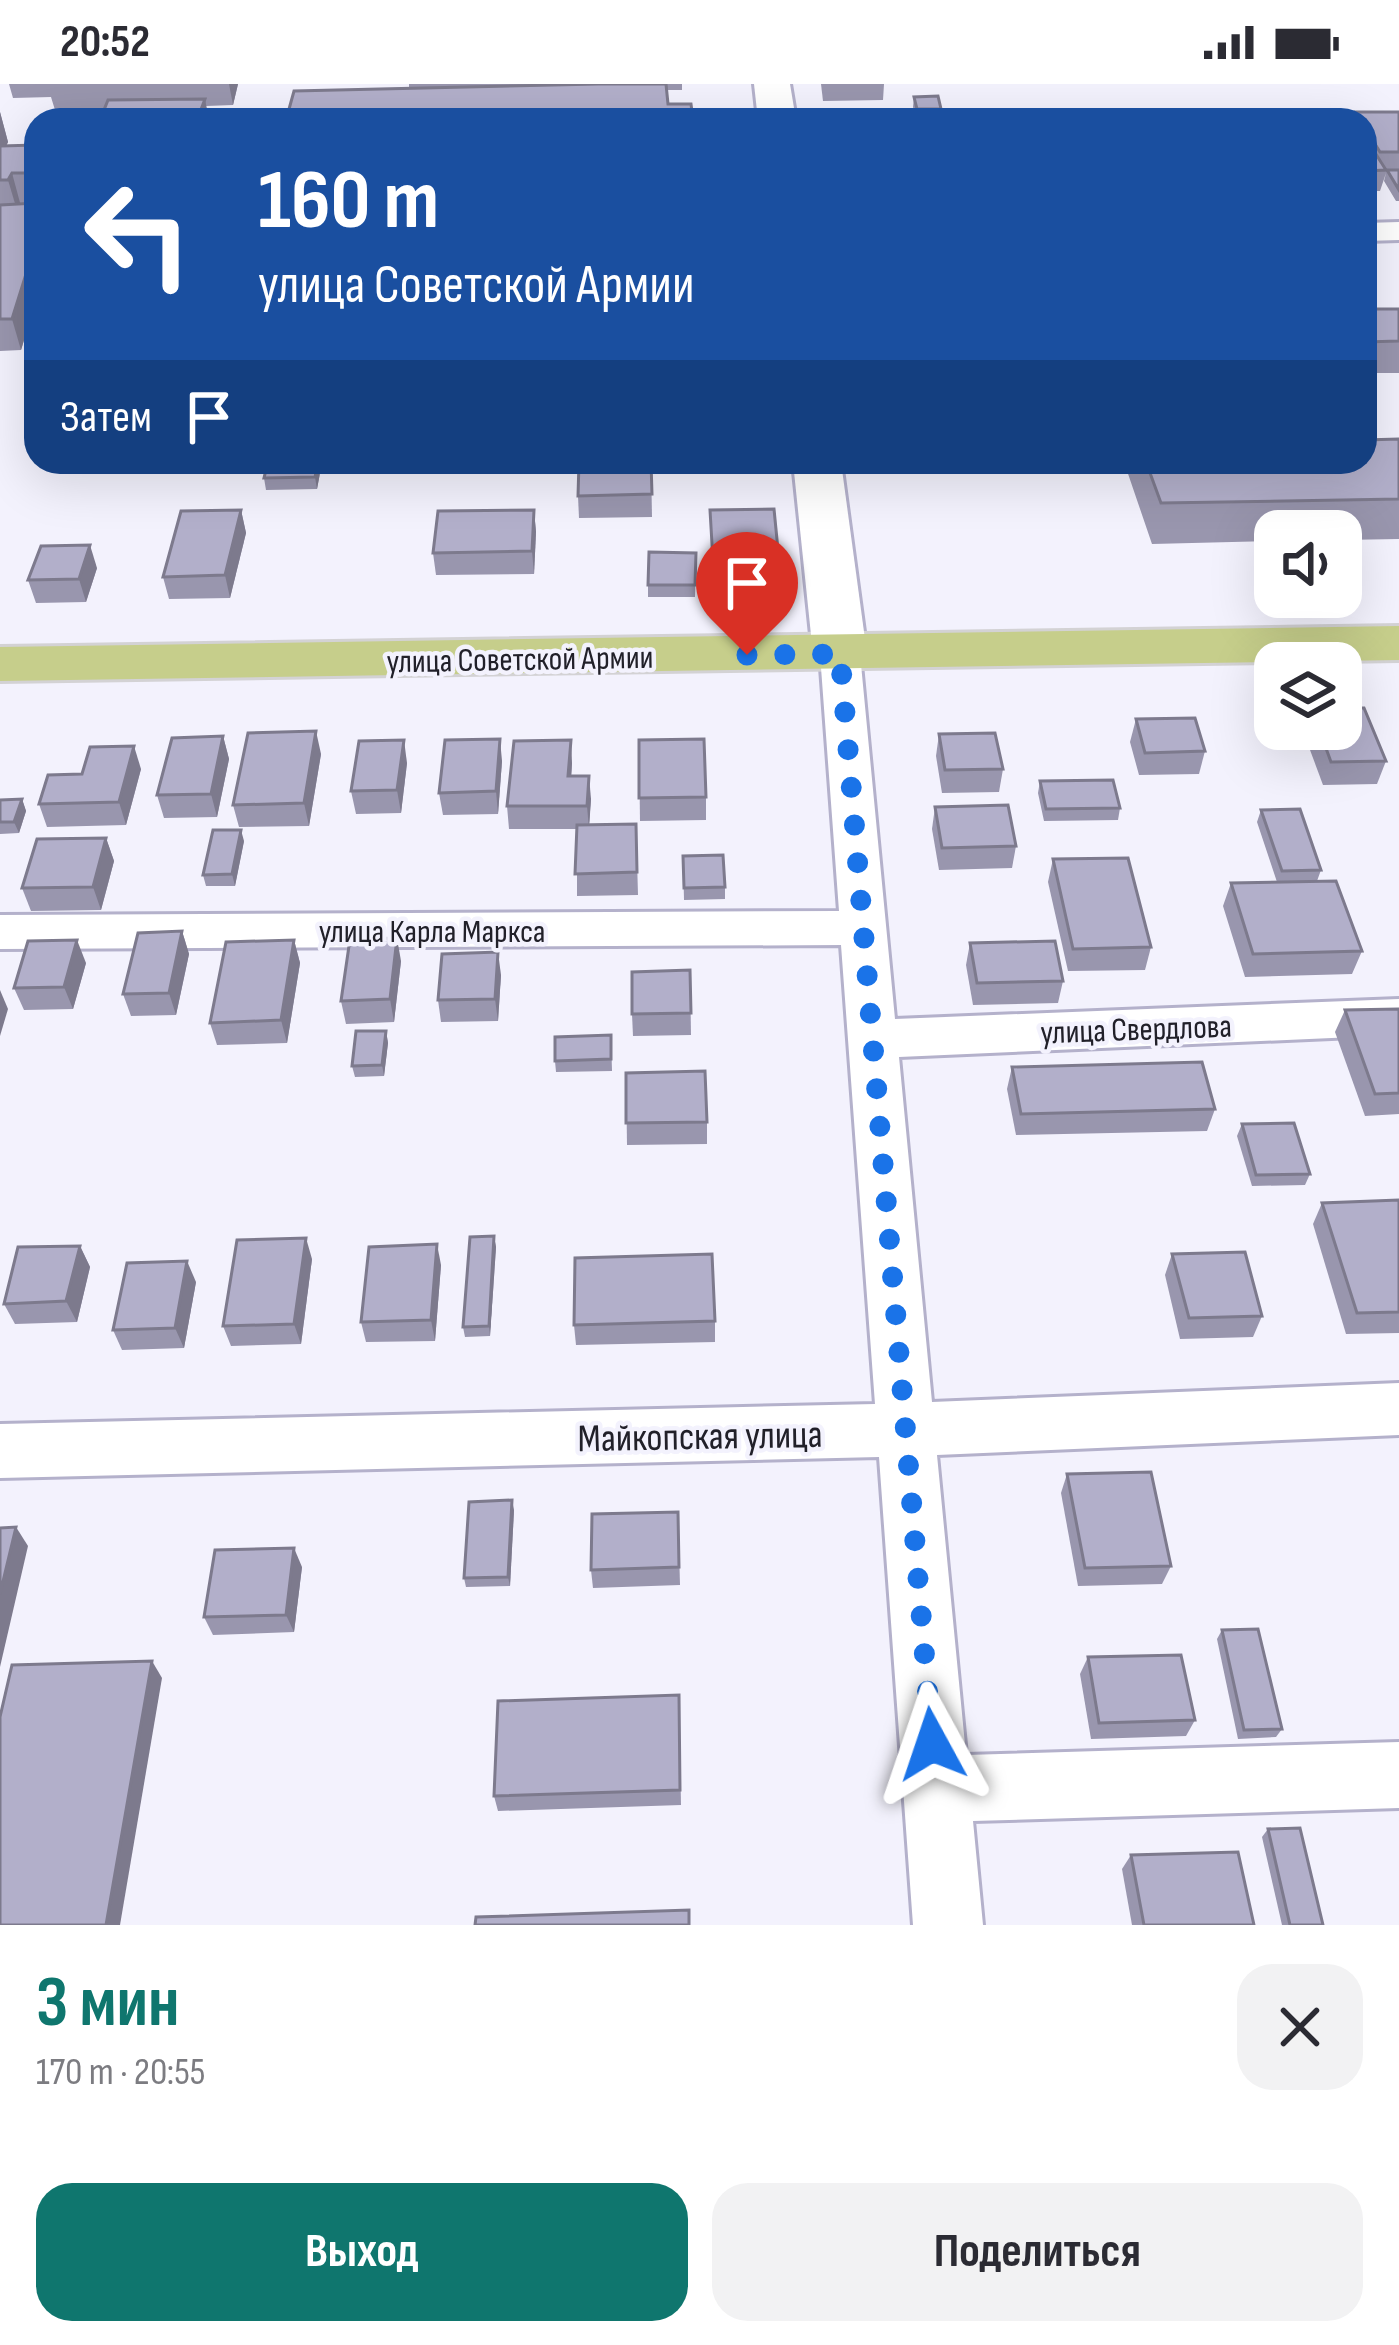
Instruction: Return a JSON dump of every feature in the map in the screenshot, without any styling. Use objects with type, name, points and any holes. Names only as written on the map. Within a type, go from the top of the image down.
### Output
[{"type":"main road","name":"улица Советской Армии","points":[[0,664],[1399,643]]},
{"type":"street","points":[[819,474],[840,654],[947,1925]]},
{"type":"street","name":"улица Карла Маркса","points":[[0,932],[863,928]]},
{"type":"street","name":"улица Свердлова","points":[[873,1039],[1399,1017]]},
{"type":"street","name":"Майкопская улица","points":[[0,1451],[905,1430],[1399,1409]]},
{"type":"street","points":[[936,1790],[1399,1775]]},
{"type":"building","points":[[666,84],[668,104],[691,104],[692,108],[289,108],[294,91]]},
{"type":"building","points":[[938,96],[941,108],[917,108],[914,97]]},
{"type":"building","points":[[205,99],[202,108],[105,108],[108,100]]},
{"type":"building","points":[[1377,112],[1399,112],[1399,152],[1380,152]]},
{"type":"building","points":[[24,145],[24,173],[0,180],[0,146]]},
{"type":"building","points":[[1387,170],[1399,170],[1399,190]]},
{"type":"building","points":[[24,204],[24,280],[12,319],[0,319],[0,205]]},
{"type":"building","points":[[1377,309],[1399,309],[1399,341],[1377,342]]},
{"type":"building","points":[[1399,439],[1399,499],[1161,503],[1150,474],[1377,474],[1377,440]]},
{"type":"building","points":[[265,474],[316,474],[315,477],[264,478]]},
{"type":"building","points":[[579,474],[651,474],[652,494],[578,496]]},
{"type":"building","points":[[774,509],[779,560],[713,561],[710,510]]},
{"type":"building","points":[[241,510],[225,575],[163,577],[181,511]]},
{"type":"building","points":[[534,510],[532,551],[433,553],[438,511]]},
{"type":"building","points":[[90,545],[79,579],[28,580],[41,546]]},
{"type":"building","points":[[649,552],[696,553],[695,585],[648,585]]},
{"type":"building","points":[[1364,708],[1386,761],[1331,762],[1327,750],[1362,750]]},
{"type":"building","points":[[1195,718],[1205,751],[1145,753],[1136,719]]},
{"type":"building","points":[[316,731],[304,803],[233,805],[248,733]]},
{"type":"building","points":[[995,733],[1003,769],[945,770],[939,734]]},
{"type":"building","points":[[223,736],[211,794],[157,795],[172,738]]},
{"type":"building","points":[[500,739],[496,791],[439,793],[445,740]]},
{"type":"building","points":[[704,739],[706,797],[639,798],[639,740]]},
{"type":"building","points":[[404,740],[397,790],[351,791],[359,741]]},
{"type":"building","points":[[571,740],[568,776],[589,776],[587,806],[507,806],[514,741]]},
{"type":"building","points":[[134,746],[119,802],[39,804],[48,775],[82,774],[90,747]]},
{"type":"building","points":[[1113,780],[1120,808],[1046,809],[1040,781]]},
{"type":"building","points":[[22,799],[14,822],[0,822],[0,800]]},
{"type":"building","points":[[1008,805],[1016,846],[942,848],[935,807]]},
{"type":"building","points":[[1300,809],[1321,870],[1282,871],[1261,810]]},
{"type":"building","points":[[636,824],[637,872],[575,874],[577,825]]},
{"type":"building","points":[[213,830],[241,830],[232,874],[203,875]]},
{"type":"building","points":[[106,838],[93,887],[22,888],[37,839]]},
{"type":"building","points":[[723,855],[725,887],[684,888],[683,856]]},
{"type":"building","points":[[1128,858],[1151,947],[1073,949],[1053,859]]},
{"type":"building","points":[[1336,881],[1362,951],[1253,954],[1231,883]]},
{"type":"building","points":[[182,931],[169,993],[123,994],[138,933]]},
{"type":"building","points":[[397,938],[390,999],[341,1001],[350,939]]},
{"type":"building","points":[[77,940],[64,987],[14,988],[28,941]]},
{"type":"building","points":[[294,940],[281,1020],[210,1023],[226,942]]},
{"type":"building","points":[[1055,941],[1063,981],[977,983],[970,943]]},
{"type":"building","points":[[498,952],[495,999],[438,1000],[442,954]]},
{"type":"building","points":[[690,970],[691,1013],[632,1014],[632,972]]},
{"type":"building","points":[[1399,1009],[1399,1093],[1375,1094],[1345,1010]]},
{"type":"building","points":[[356,1031],[386,1031],[382,1065],[352,1066]]},
{"type":"building","points":[[611,1035],[611,1059],[555,1061],[555,1037]]},
{"type":"building","points":[[1202,1062],[1215,1109],[1021,1114],[1012,1067]]},
{"type":"building","points":[[705,1071],[707,1122],[626,1123],[626,1073]]},
{"type":"building","points":[[1294,1123],[1310,1174],[1256,1175],[1242,1124]]},
{"type":"building","points":[[1399,1200],[1399,1312],[1357,1313],[1322,1203]]},
{"type":"building","points":[[494,1236],[489,1326],[463,1327],[470,1237]]},
{"type":"building","points":[[306,1238],[294,1324],[223,1326],[237,1240]]},
{"type":"building","points":[[437,1244],[431,1320],[361,1322],[369,1247]]},
{"type":"building","points":[[80,1246],[66,1301],[4,1304],[18,1247]]},
{"type":"building","points":[[1245,1252],[1262,1316],[1189,1318],[1172,1254]]},
{"type":"building","points":[[712,1254],[715,1321],[574,1325],[575,1258]]},
{"type":"building","points":[[187,1261],[175,1328],[113,1330],[127,1263]]},
{"type":"building","points":[[1151,1472],[1171,1566],[1085,1568],[1067,1474]]},
{"type":"building","points":[[512,1500],[508,1577],[464,1578],[469,1502]]},
{"type":"building","points":[[678,1512],[679,1567],[591,1570],[592,1514]]},
{"type":"building","points":[[16,1527],[0,1594],[0,1528]]},
{"type":"building","points":[[294,1548],[286,1615],[204,1617],[215,1550]]},
{"type":"building","points":[[1258,1629],[1282,1729],[1244,1730],[1222,1630]]},
{"type":"building","points":[[1181,1655],[1195,1720],[1099,1723],[1088,1657]]},
{"type":"building","points":[[152,1661],[106,1925],[0,1925],[0,1717],[12,1665]]},
{"type":"building","points":[[679,1695],[680,1790],[494,1796],[498,1701]]},
{"type":"building","points":[[1300,1828],[1323,1925],[1290,1925],[1268,1829]]},
{"type":"building","points":[[1238,1852],[1254,1925],[1144,1925],[1131,1855]]},
{"type":"building","points":[[689,1910],[689,1925],[475,1925],[476,1917]]},
{"type":"route","points":[[747,655],[840,654],[932,1744]]}]
